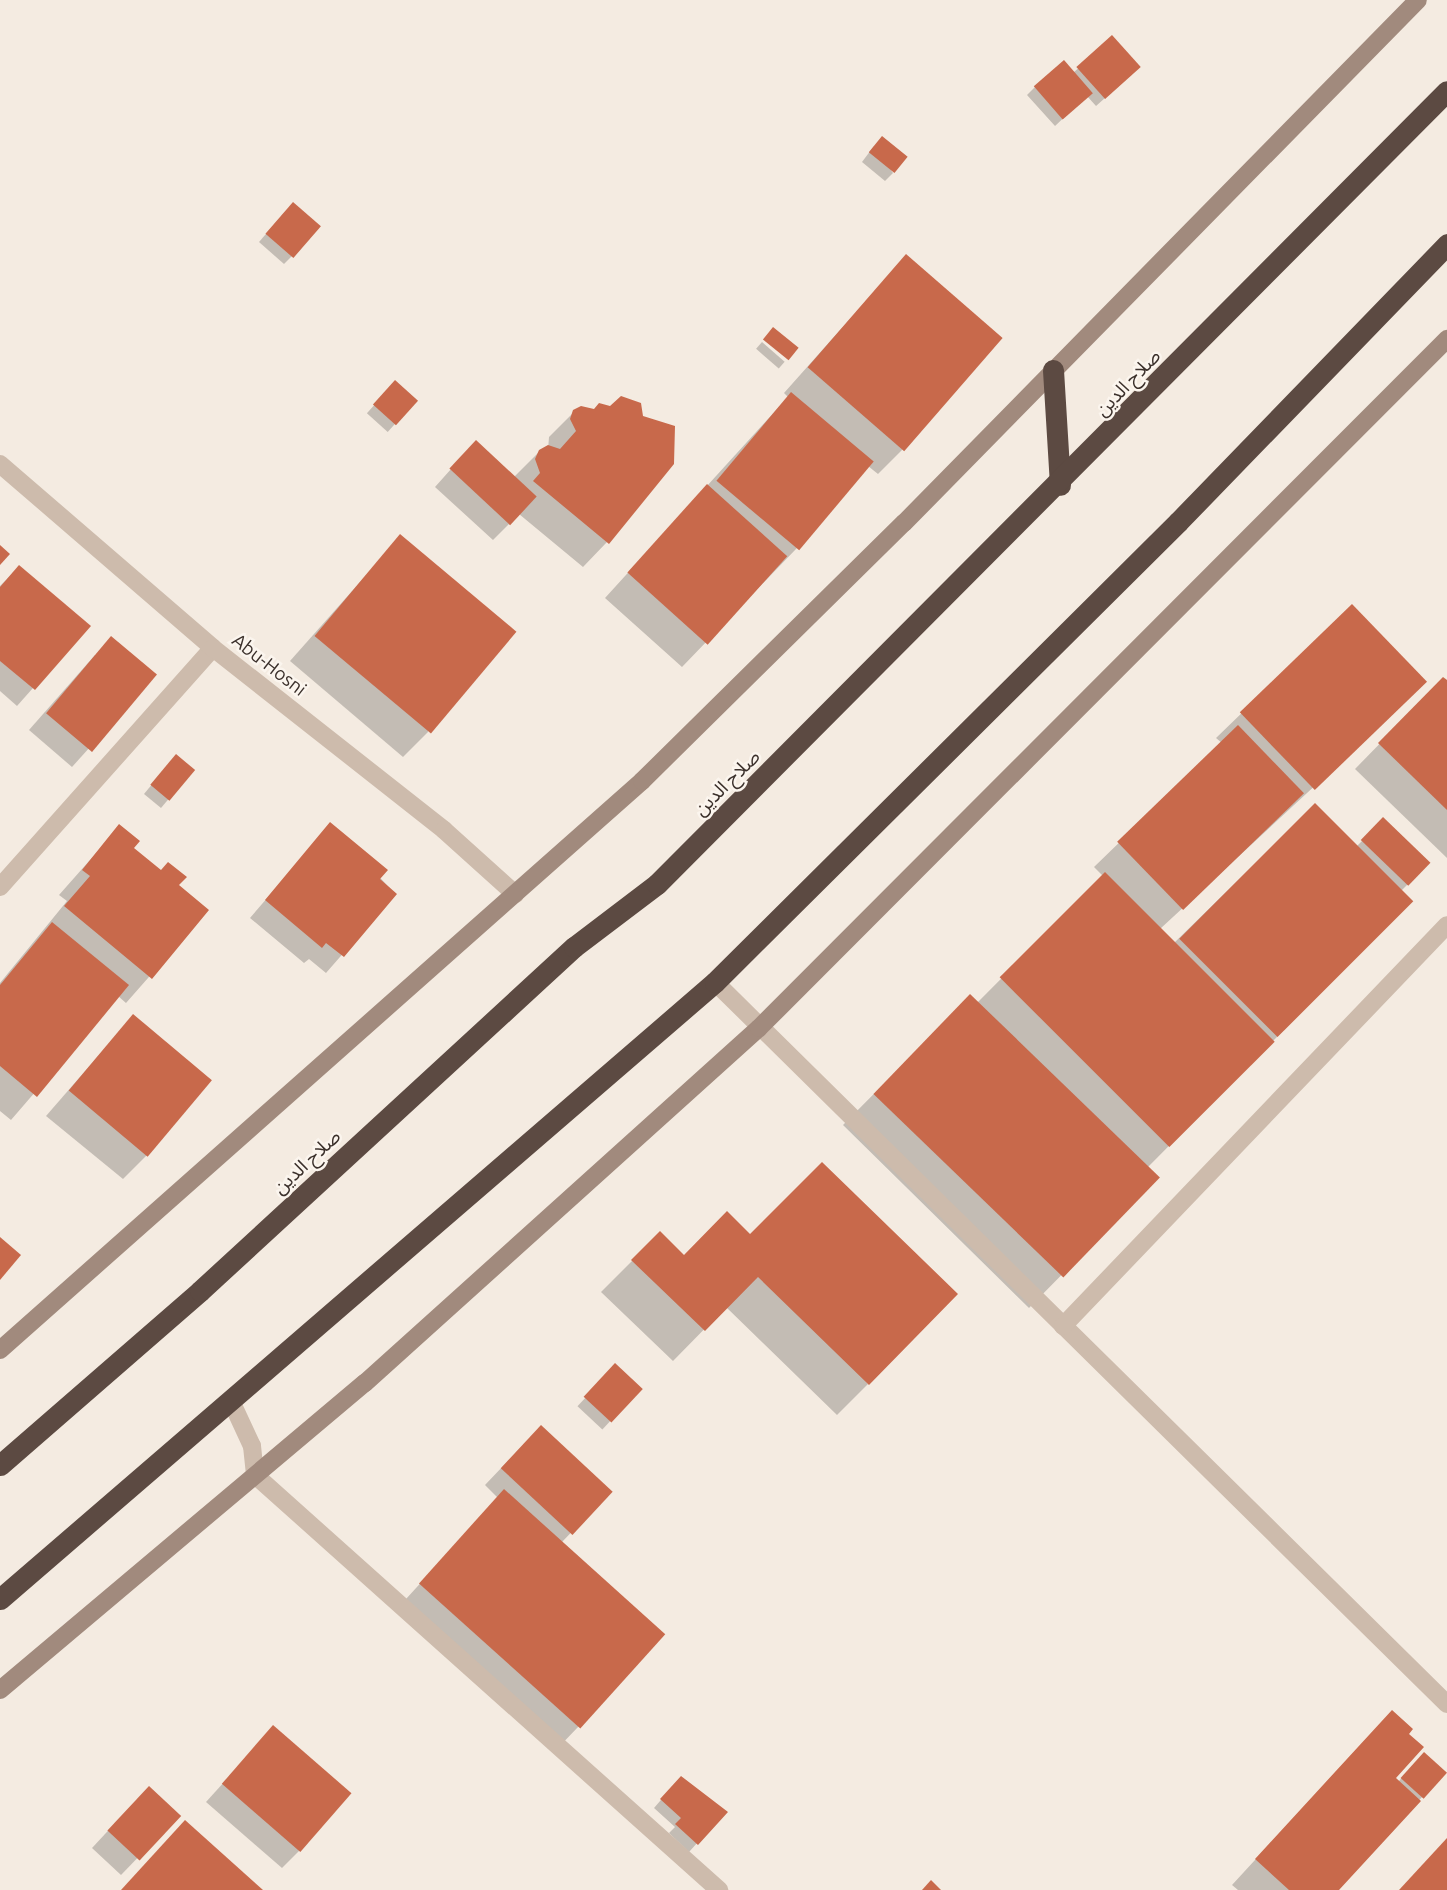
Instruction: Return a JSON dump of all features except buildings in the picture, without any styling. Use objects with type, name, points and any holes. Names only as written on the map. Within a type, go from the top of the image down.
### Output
[{"type":"highway","name":"صلاح الدين","points":[[0,1465],[200,1291],[574,947],[657,884],[1059,485],[1447,91]]},
{"type":"highway","points":[[0,1599],[232,1403],[715,982],[1178,522],[1447,244]]},
{"type":"highway","points":[[1054,370],[1059,485]]},
{"type":"main road","points":[[0,1350],[642,781],[1054,370],[1418,0]]},
{"type":"main road","points":[[0,1690],[365,1383],[759,1028],[1447,340]]},
{"type":"street","name":"Abu-Hosni","points":[[0,464],[213,648],[444,830],[515,894]]},
{"type":"street","points":[[0,887],[213,648]]},
{"type":"street","points":[[1063,1326],[1447,925]]},
{"type":"street","points":[[715,982],[1447,1704]]},
{"type":"street","points":[[232,1403],[252,1446],[255,1475],[719,1890]]}]
